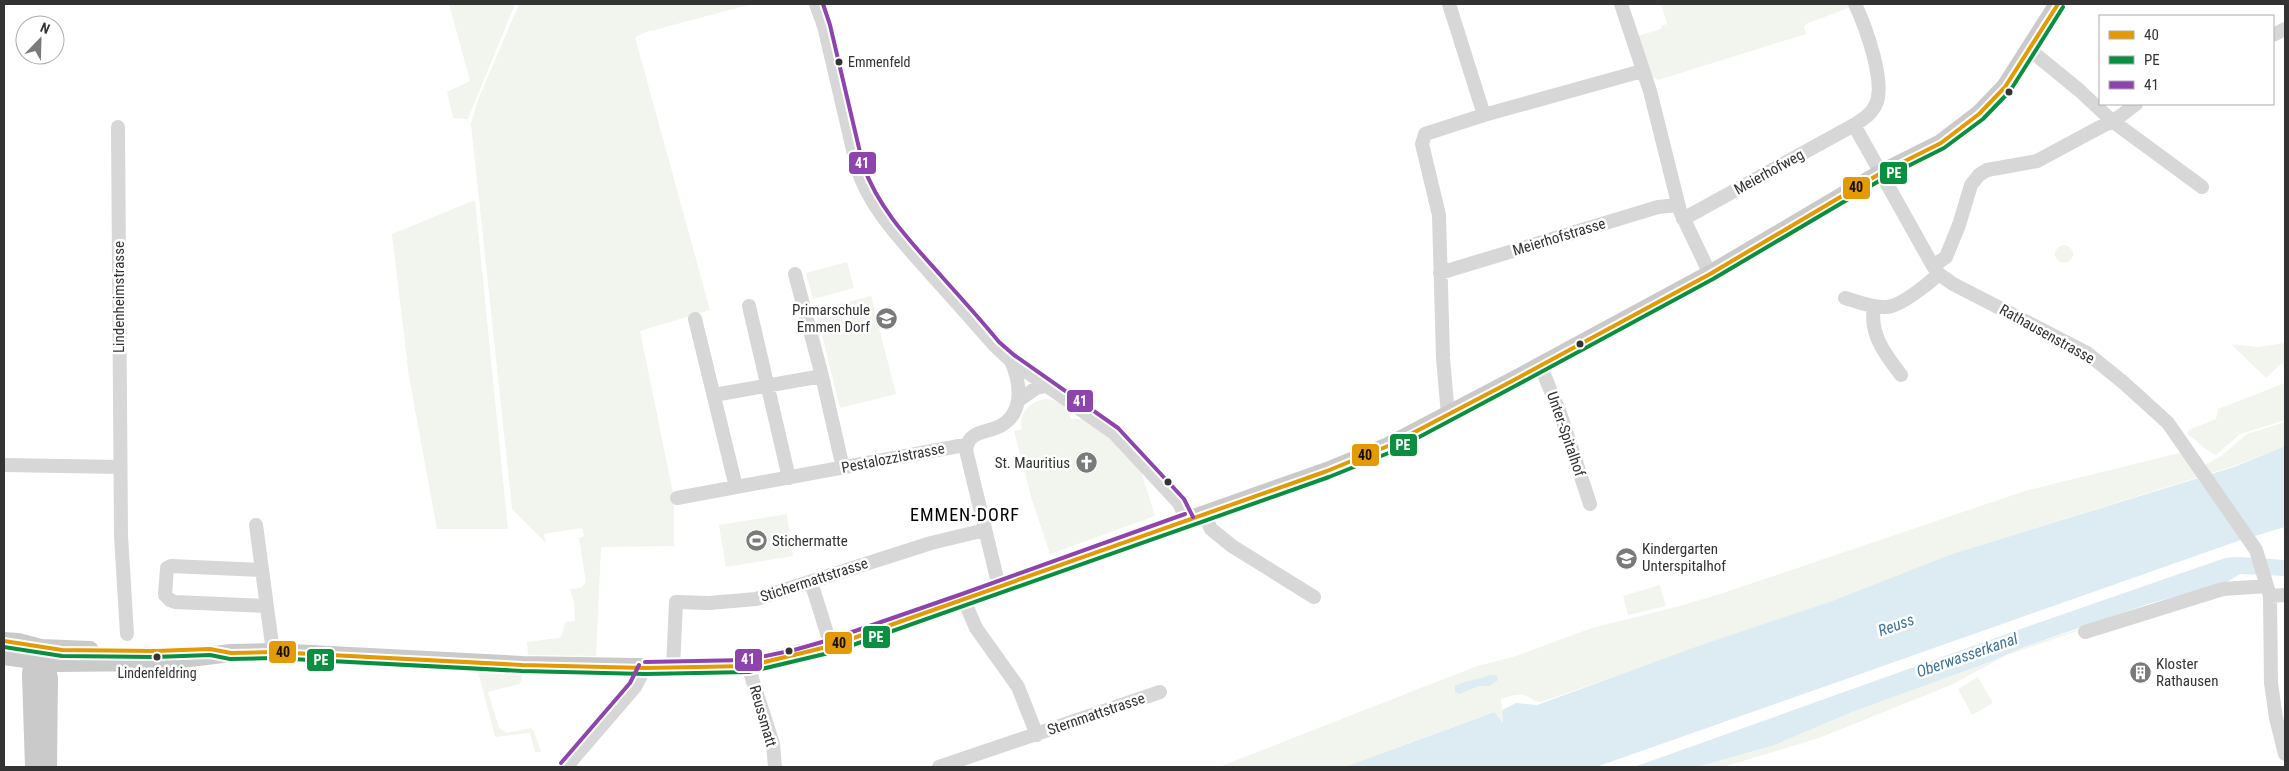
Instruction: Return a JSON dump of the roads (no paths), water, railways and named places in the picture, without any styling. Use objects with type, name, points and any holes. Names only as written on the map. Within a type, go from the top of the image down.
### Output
[{"type":"main road","points":[[4,641],[18,642],[40,657],[70,662],[157,662],[231,652],[273,652],[522,665],[645,668],[748,666],[831,646],[1360,459],[1448,415],[1710,274],[1881,173],[1941,143],[1980,114],[2006,86],[2058,4]]},
{"type":"main road","points":[[4,656],[40,657],[120,651],[210,649],[231,652]]},
{"type":"main road","points":[[40,657],[49,678],[48,767]]},
{"type":"main road","points":[[34,767],[40,657]]},
{"type":"main road","points":[[49,711],[60,675],[70,662]]},
{"type":"street","points":[[816,4],[859,176],[877,207],[909,249],[995,346],[1010,360],[1114,433],[1180,503],[1232,546],[1314,597]]},
{"type":"street","points":[[1448,4],[1484,115]]},
{"type":"street","points":[[1621,4],[1650,91],[1678,205],[1710,274]]},
{"type":"street","name":"Meierhofweg","points":[[1683,219],[1854,125],[1871,112],[1876,104],[1879,87],[1870,49],[1854,4]]},
{"type":"street","points":[[2030,50],[2112,120],[2202,187]]},
{"type":"street","points":[[1448,415],[1440,273],[1439,215],[1422,144],[1425,134],[1484,115],[1642,71]]},
{"type":"street","points":[[1845,298],[1874,306],[1885,307],[1896,304],[1936,270],[1946,257],[1959,225],[1971,185],[1979,175],[1987,170],[2037,161],[2130,110],[2135,105]]},
{"type":"street","name":"Rathausenstrasse","points":[[1854,125],[1936,270],[1953,284],[2087,353],[2163,417],[2255,550],[2267,586]]},
{"type":"street","name":"Lindenheimstrasse","points":[[118,127],[121,536],[127,634]]},
{"type":"street","name":"Meierhofstrasse","points":[[1440,273],[1658,207],[1678,205]]},
{"type":"street","points":[[795,274],[822,376],[843,468]]},
{"type":"street","points":[[749,306],[789,478]]},
{"type":"street","points":[[1874,306],[1872,316],[1875,334],[1901,375]]},
{"type":"street","points":[[695,319],[736,487]]},
{"type":"street","points":[[1010,360],[1018,378],[1019,400]]},
{"type":"street","name":"Unter-Spitalhof","points":[[1540,365],[1560,414],[1590,504]]},
{"type":"street","points":[[714,395],[822,376]]},
{"type":"street","points":[[967,446],[975,434],[996,428],[1007,420],[1019,400],[1036,388],[1046,386]]},
{"type":"street","name":"Pestalozzistrasse","points":[[677,498],[967,446],[969,466],[999,587]]},
{"type":"street","points":[[4,465],[120,467]]},
{"type":"street","points":[[256,525],[273,652]]},
{"type":"street","name":"Stichermattstrasse","points":[[673,668],[676,602],[709,603],[756,599],[931,543],[985,530]]},
{"type":"street","points":[[262,570],[172,566],[167,568],[165,595],[175,602],[266,606]]},
{"type":"street","points":[[811,582],[831,646]]},
{"type":"street","points":[[2267,586],[2271,677],[2276,718],[2285,754]]},
{"type":"street","points":[[2085,632],[2223,589],[2267,586],[2285,595]]},
{"type":"street","name":"Sternmattstrasse","points":[[964,600],[976,628],[1018,687],[1038,735],[1160,692]]},
{"type":"street","name":"Reussmatt","points":[[748,666],[773,744],[775,767]]},
{"type":"street","points":[[566,767],[635,687],[645,668]]},
{"type":"street","points":[[939,767],[1038,735]]},
{"type":"water","name":"Reuss","points":[[2285,446],[2285,527],[2235,542],[1596,767],[1345,767],[1494,712],[1503,723],[1502,710],[1516,703],[1537,705],[1693,648],[1832,601],[1952,554],[2234,467]]},
{"type":"water","name":"Oberwasserkanal","points":[[2225,558],[2285,560],[2285,576],[2240,574],[2227,582],[2148,604],[2024,647],[1987,663],[1852,712],[1774,745],[1697,767],[1634,767],[2032,625]]},
{"type":"water","points":[[1489,675],[1496,675],[1498,680],[1490,686],[1479,686],[1459,694],[1455,692],[1455,686],[1459,684]]},
{"type":"place","name":"Emmenfeld","points":[[839,62]]},
{"type":"place","name":"Primarschule Emmen Dorf","points":[[886,319]]},
{"type":"place","name":"St. Mauritius","points":[[1086,463]]},
{"type":"place","name":"Stichermatte","points":[[756,541]]},
{"type":"place","name":"Kindergarten Unterspitalhof","points":[[1626,558]]},
{"type":"place","name":"Lindenfeldring","points":[[157,657]]},
{"type":"place","name":"Kloster Rathausen","points":[[2140,673]]},
{"type":"district","name":"EMMEN-DORF","points":[[965,514]]}]
